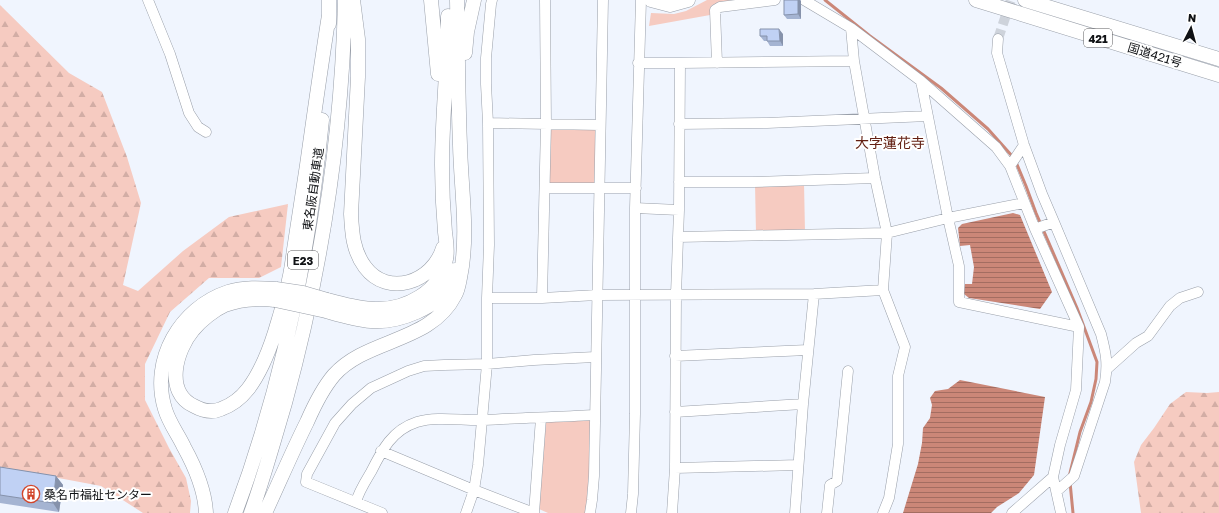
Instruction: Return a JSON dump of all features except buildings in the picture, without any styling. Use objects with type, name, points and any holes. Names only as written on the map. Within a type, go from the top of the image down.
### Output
[{"type":"highway","name":"東名阪自動車道","points":[[235,513],[261,437],[278,373],[302,268],[320,143],[326,76],[330,0]]},
{"type":"highway","name":"東名阪自動車道","points":[[250,513],[274,440],[292,376],[316,270],[326,216],[342,76],[345,0]]},
{"type":"highway","points":[[353,0],[358,39],[358,77],[351,214],[352,235],[358,255],[368,270],[378,278],[385,282],[403,284],[420,278],[436,263],[441,254],[445,233]]},
{"type":"highway","points":[[431,0],[436,48],[442,142]]},
{"type":"highway","points":[[206,513],[206,504],[199,479],[185,448],[168,418],[162,392],[166,353],[177,330],[193,312],[205,303],[228,292],[253,287],[326,306],[387,309],[400,306],[423,295],[431,288],[443,270],[447,254],[442,142],[448,33],[447,0]]},
{"type":"highway","points":[[265,513],[318,398],[334,375],[361,354],[411,334],[430,324],[448,307],[456,294],[462,266],[464,244],[457,0]]},
{"type":"highway","points":[[460,145],[465,48],[474,0]]},
{"type":"highway","points":[[651,0],[670,5],[688,0]]},
{"type":"highway","name":"国道421号","points":[[976,0],[1219,75]]},
{"type":"highway","name":"国道421号","points":[[1025,0],[1219,59]]},
{"type":"highway","points":[[276,294],[236,301],[224,306],[206,317],[192,330],[180,351],[176,362],[175,373],[176,384],[181,396],[189,404],[203,410],[216,411],[239,399],[255,379],[270,346],[289,280],[329,15]]},
{"type":"highway","points":[[326,306],[339,315],[370,321],[398,319],[418,311],[436,299],[451,283],[464,244]]},
{"type":"street","points":[[148,0],[170,54],[189,113],[198,127],[206,132]]},
{"type":"street","points":[[466,513],[474,490],[478,464],[487,364],[489,245],[486,58],[492,0]]},
{"type":"street","points":[[542,298],[546,124],[545,0]]},
{"type":"street","points":[[590,513],[594,476],[595,357],[603,0]]},
{"type":"street","points":[[631,513],[633,494],[635,414],[635,208],[641,0]]},
{"type":"street","points":[[717,63],[716,10],[720,7],[775,0]]},
{"type":"street","points":[[804,0],[850,28],[921,81],[996,147],[1010,166],[1035,229],[1079,327],[1076,390],[1060,445],[1053,477],[1061,513]]},
{"type":"street","points":[[850,28],[854,61],[866,119],[875,178],[887,232],[883,290],[905,348],[898,376],[898,444],[888,498],[883,513]]},
{"type":"street","points":[[998,39],[997,53],[1024,145],[1042,194],[1101,334],[1106,352],[1107,369],[1105,382],[1074,476],[1057,491]]},
{"type":"street","points":[[638,63],[854,61]]},
{"type":"street","points":[[672,513],[675,468],[675,356],[679,210],[680,63]]},
{"type":"street","points":[[921,81],[959,266],[960,302],[1079,327]]},
{"type":"street","points":[[679,124],[928,116]]},
{"type":"street","points":[[488,123],[600,125]]},
{"type":"street","points":[[1010,166],[1024,145]]},
{"type":"street","points":[[679,182],[753,182],[875,178]]},
{"type":"street","points":[[544,188],[636,188]]},
{"type":"street","points":[[678,237],[887,232],[1024,203]]},
{"type":"street","points":[[635,208],[679,210]]},
{"type":"street","points":[[1035,229],[1054,222]]},
{"type":"street","points":[[487,298],[542,298],[597,295],[814,294],[883,290]]},
{"type":"street","points":[[1107,369],[1136,343],[1148,336],[1170,306],[1180,298],[1198,292]]},
{"type":"street","points":[[795,513],[803,404],[814,294]]},
{"type":"street","points":[[675,356],[808,350]]},
{"type":"street","points":[[382,513],[306,482],[306,474],[335,423],[352,404],[371,388],[408,371],[424,366],[487,364],[595,357]]},
{"type":"street","points":[[827,513],[830,485],[837,481],[848,371]]},
{"type":"street","points":[[675,412],[803,404]]},
{"type":"street","points":[[356,502],[381,451],[390,439],[400,431],[418,422],[441,419],[482,420],[594,415]]},
{"type":"street","points":[[381,451],[474,490],[534,513],[541,418]]},
{"type":"street","points":[[675,468],[798,465]]},
{"type":"street","points":[[1012,513],[1053,477]]},
{"type":"green space","points":[[707,0],[753,0],[712,5],[710,15],[649,26],[651,13],[674,14],[686,11]]},
{"type":"green space","points":[[0,5],[69,73],[102,92],[127,157],[141,203],[123,285],[138,291],[183,251],[229,217],[288,204],[281,267],[259,278],[209,278],[170,312],[145,364],[145,400],[186,478],[191,501],[190,513],[143,513],[101,486],[0,467]]},
{"type":"green space","points":[[548,129],[596,129],[596,186],[548,186]]},
{"type":"green space","points":[[804,183],[805,232],[756,233],[755,184]]},
{"type":"green space","points":[[1186,392],[1219,392],[1219,513],[1141,513],[1134,462],[1141,445],[1170,404]]},
{"type":"green space","points":[[591,419],[588,498],[586,513],[548,513],[539,509],[546,422]]},
{"type":"shaded area","points":[[1013,213],[1020,215],[1052,292],[1040,309],[969,298],[964,294],[965,284],[972,284],[974,267],[970,245],[960,246],[958,228],[962,224]]},
{"type":"shaded area","points":[[960,380],[1045,397],[1034,475],[1019,493],[997,507],[991,513],[903,513],[918,464],[923,428],[930,418],[932,405],[930,398],[935,391],[948,389]]},
{"type":"waterway","points":[[825,0],[870,36],[941,88],[988,129],[1013,157]]},
{"type":"waterway","points":[[1016,162],[1036,213],[1077,308],[1097,362],[1096,379],[1091,402],[1080,432],[1069,477]]},
{"type":"waterway","points":[[1070,482],[1073,513]]},
{"type":"tunnel","points":[[998,39],[1011,0]]},
{"type":"place","name":"桑名市福祉センター","points":[[31,494]]},
{"type":"district","name":"大字蓮花寺","points":[[890,142]]}]
